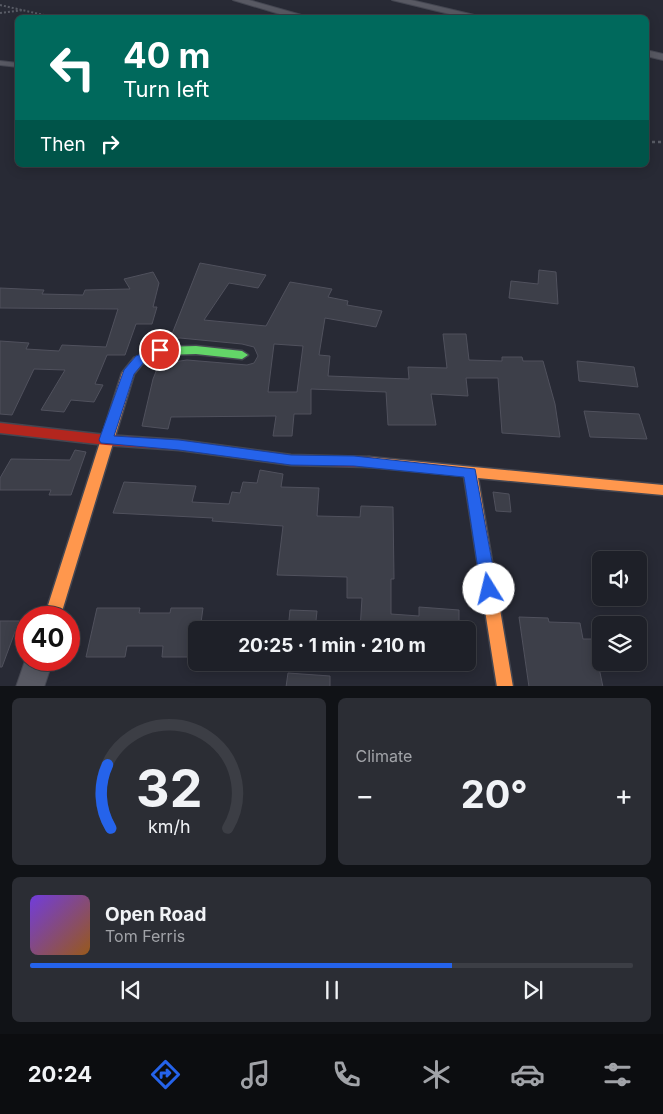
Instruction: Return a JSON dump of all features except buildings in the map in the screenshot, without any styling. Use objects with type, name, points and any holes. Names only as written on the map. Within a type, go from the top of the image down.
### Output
[{"type":"street","points":[[238,0],[296,15]]},
{"type":"street","points":[[397,0],[468,15]]},
{"type":"street","points":[[649,54],[663,57]]},
{"type":"street","points":[[56,606],[128,373],[140,359],[155,352],[171,349],[242,354]]},
{"type":"street","points":[[0,428],[106,440],[179,445],[291,460],[354,461],[663,490]]},
{"type":"street","points":[[470,472],[505,686]]},
{"type":"street","points":[[30,686],[35,671]]},
{"type":"lane","points":[[0,63],[14,64]]},
{"type":"lane","points":[[0,70],[14,64]]},
{"type":"path","points":[[0,5],[45,15]]},
{"type":"path","points":[[0,13],[26,10]]},
{"type":"path","points":[[649,142],[663,142]]},
{"type":"traffic: fast","points":[[162,351],[196,350],[242,355]]},
{"type":"traffic: slow","points":[[56,606],[128,373],[138,361],[162,351]]},
{"type":"traffic: slow","points":[[369,462],[663,490]]},
{"type":"traffic: slow","points":[[470,472],[505,686]]},
{"type":"traffic: jam","points":[[0,428],[106,440],[179,445],[291,460],[369,462]]},
{"type":"route","points":[[160,350],[140,359],[128,373],[106,440],[179,445],[233,454],[291,460],[354,461],[470,472],[489,589]]}]
